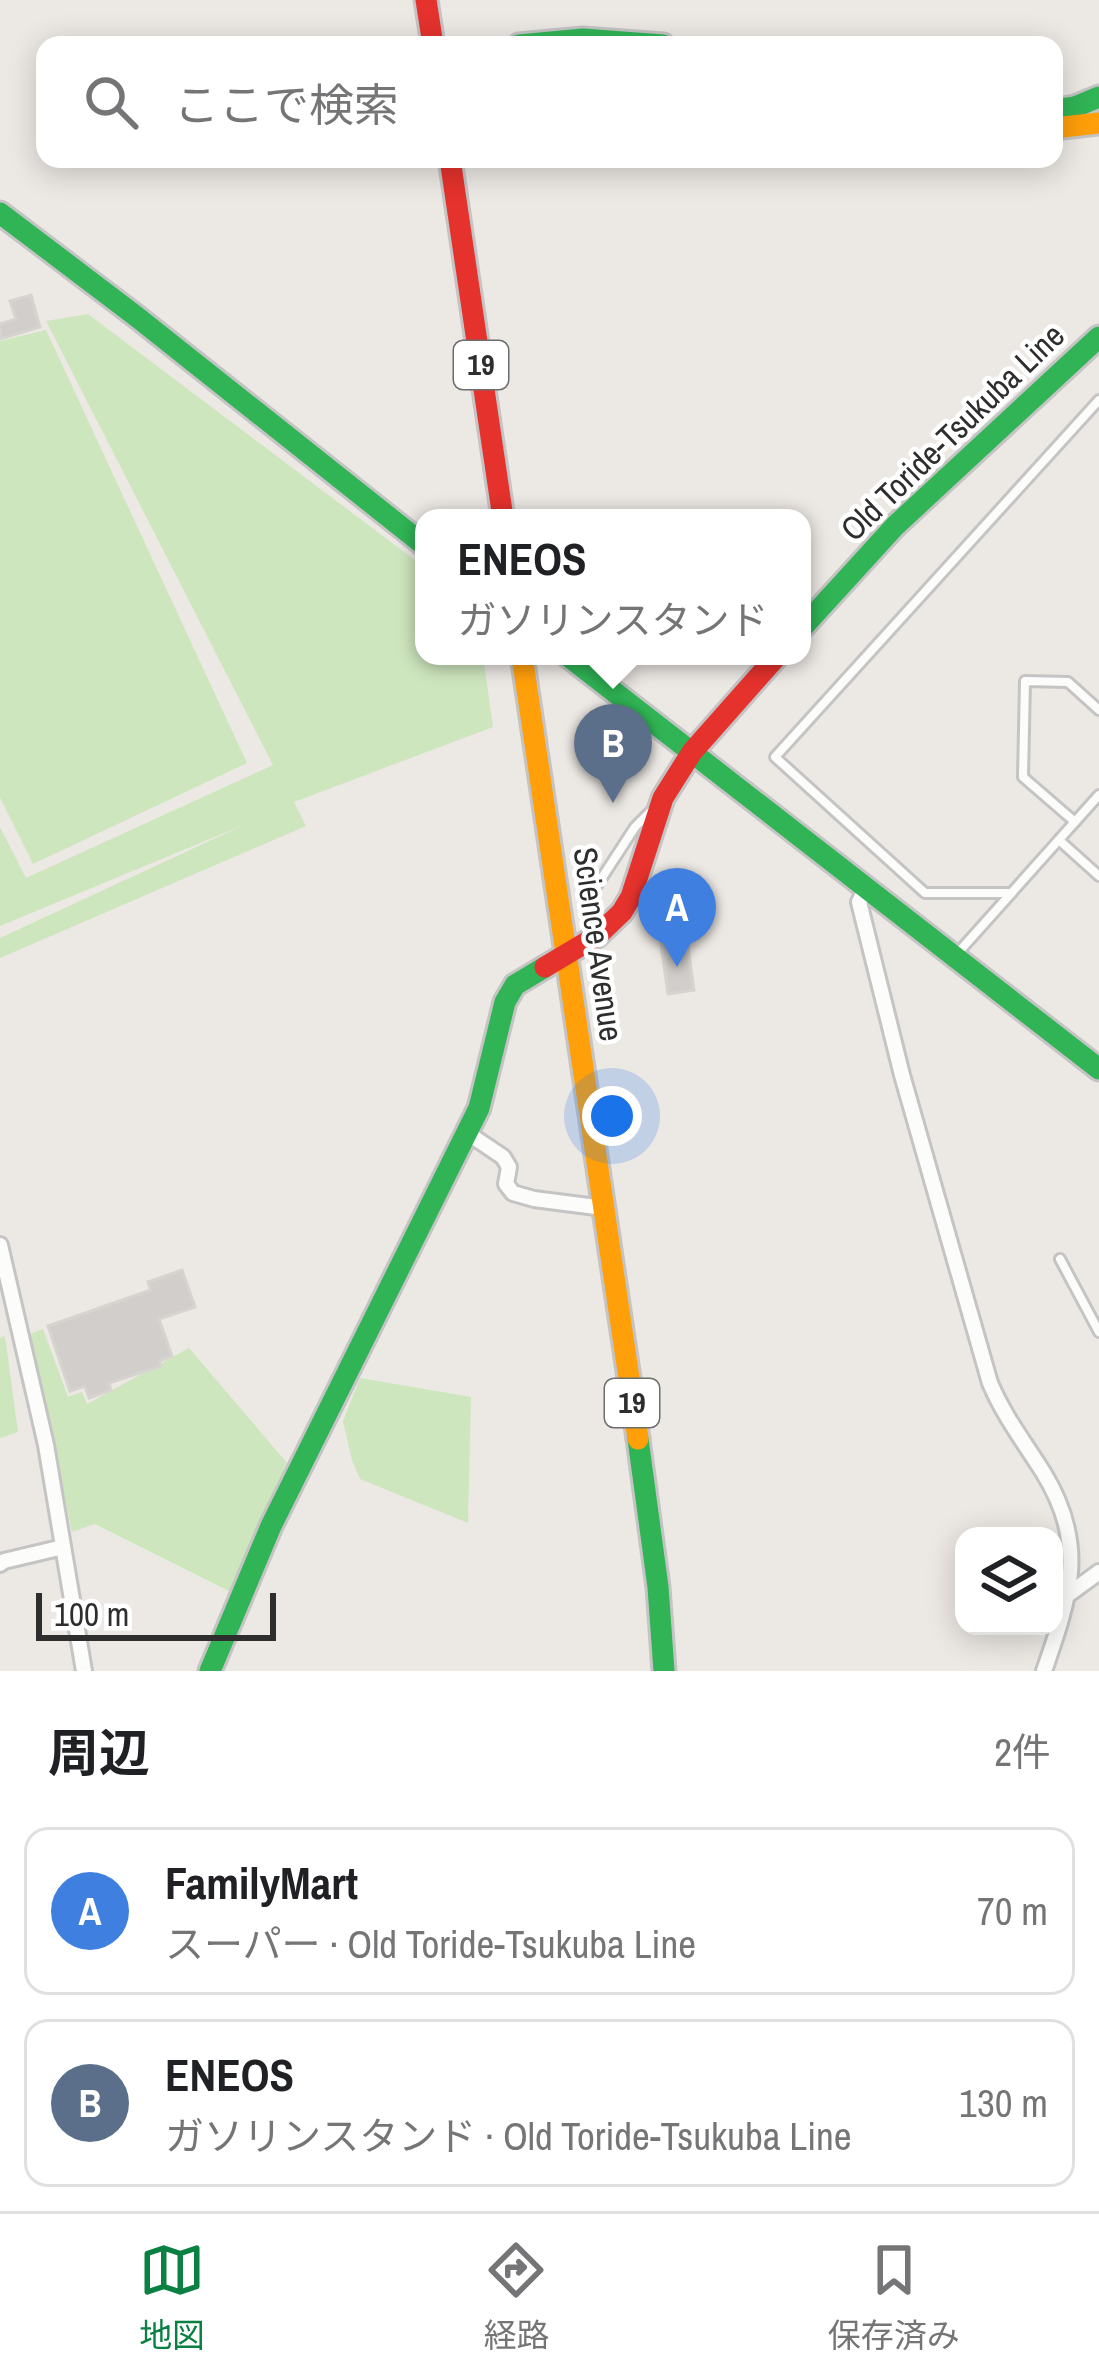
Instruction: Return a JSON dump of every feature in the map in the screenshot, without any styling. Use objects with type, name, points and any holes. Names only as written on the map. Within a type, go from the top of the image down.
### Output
[{"type":"main road","points":[[426,0],[432,36]]},
{"type":"main road","points":[[1063,109],[1099,97]]},
{"type":"main road","points":[[1063,127],[1099,123]]},
{"type":"main road","points":[[1063,145],[1099,143]]},
{"type":"main road","name":"19","points":[[451,168],[502,509]]},
{"type":"main road","points":[[0,213],[415,538]]},
{"type":"main road","name":"Old Toride-Tsukuba Line","points":[[811,618],[896,526],[1099,337]]},
{"type":"main road","name":"Science Avenue","points":[[523,665],[655,1565],[664,1671]]},
{"type":"main road","points":[[580,665],[1099,1069]]},
{"type":"main road","points":[[210,1671],[271,1526],[479,1108],[505,1002],[521,980],[567,957],[624,912],[663,798],[692,752],[769,665]]},
{"type":"street","points":[[866,888],[859,902],[902,1075],[990,1383],[1003,1413],[1046,1476],[1070,1545],[1070,1594],[1044,1671]]},
{"type":"street","points":[[466,1132],[502,1157],[509,1167],[506,1184],[512,1193],[604,1208]]},
{"type":"street","points":[[0,1245],[42,1425],[84,1671]]},
{"type":"street","points":[[0,1564],[63,1547]]},
{"type":"street","points":[[1070,1594],[1099,1572]]},
{"type":"lane","points":[[1012,893],[925,893],[775,757],[1099,400]]},
{"type":"lane","points":[[1075,822],[1022,777],[1025,681],[1068,682],[1099,710]]},
{"type":"lane","points":[[955,956],[1099,795]]},
{"type":"lane","points":[[594,890],[635,827],[663,798]]},
{"type":"lane","points":[[1059,840],[1099,876]]},
{"type":"lane","points":[[1060,1258],[1099,1332]]},
{"type":"green space","points":[[88,314],[415,560],[415,665],[484,665],[493,727],[294,802],[306,826],[0,958],[0,938],[246,824],[0,926],[0,827],[26,878],[273,765],[46,321]]},
{"type":"green space","points":[[46,330],[247,763],[33,864],[0,798],[0,341]]},
{"type":"green space","points":[[43,1329],[68,1397],[82,1392],[87,1404],[189,1348],[287,1463],[233,1593],[95,1524],[72,1532],[30,1334]]},
{"type":"green space","points":[[5,1336],[18,1432],[0,1438],[0,1338]]},
{"type":"green space","points":[[360,1378],[471,1397],[468,1523],[360,1479],[343,1421]]},
{"type":"building","points":[[31,295],[40,327],[0,339],[0,324],[16,319],[10,301]]},
{"type":"building","points":[[687,941],[694,990],[668,994],[661,944]]},
{"type":"building","points":[[182,1270],[195,1307],[159,1319],[172,1356],[159,1361],[161,1366],[109,1383],[111,1390],[89,1398],[85,1386],[70,1391],[48,1326],[151,1290],[148,1282]]},
{"type":"traffic: fast","points":[[1063,109],[1099,97]]},
{"type":"traffic: fast","points":[[0,213],[415,538]]},
{"type":"traffic: fast","points":[[811,618],[895,526],[1099,337]]},
{"type":"traffic: fast","points":[[580,665],[1099,1069]]},
{"type":"traffic: fast","points":[[210,1671],[271,1526],[479,1108],[505,1002],[515,985],[545,967]]},
{"type":"traffic: fast","points":[[638,1439],[664,1671]]},
{"type":"traffic: slow","points":[[1063,127],[1099,123]]},
{"type":"traffic: slow","points":[[523,665],[638,1439]]},
{"type":"traffic: jam","points":[[426,0],[432,36]]},
{"type":"traffic: jam","points":[[451,168],[502,509]]},
{"type":"traffic: jam","points":[[545,967],[597,936],[622,912],[663,798],[692,752],[769,665]]},
{"type":"place","name":"ENEOS","points":[[613,803]]},
{"type":"place","name":"FamilyMart","points":[[677,967]]}]
